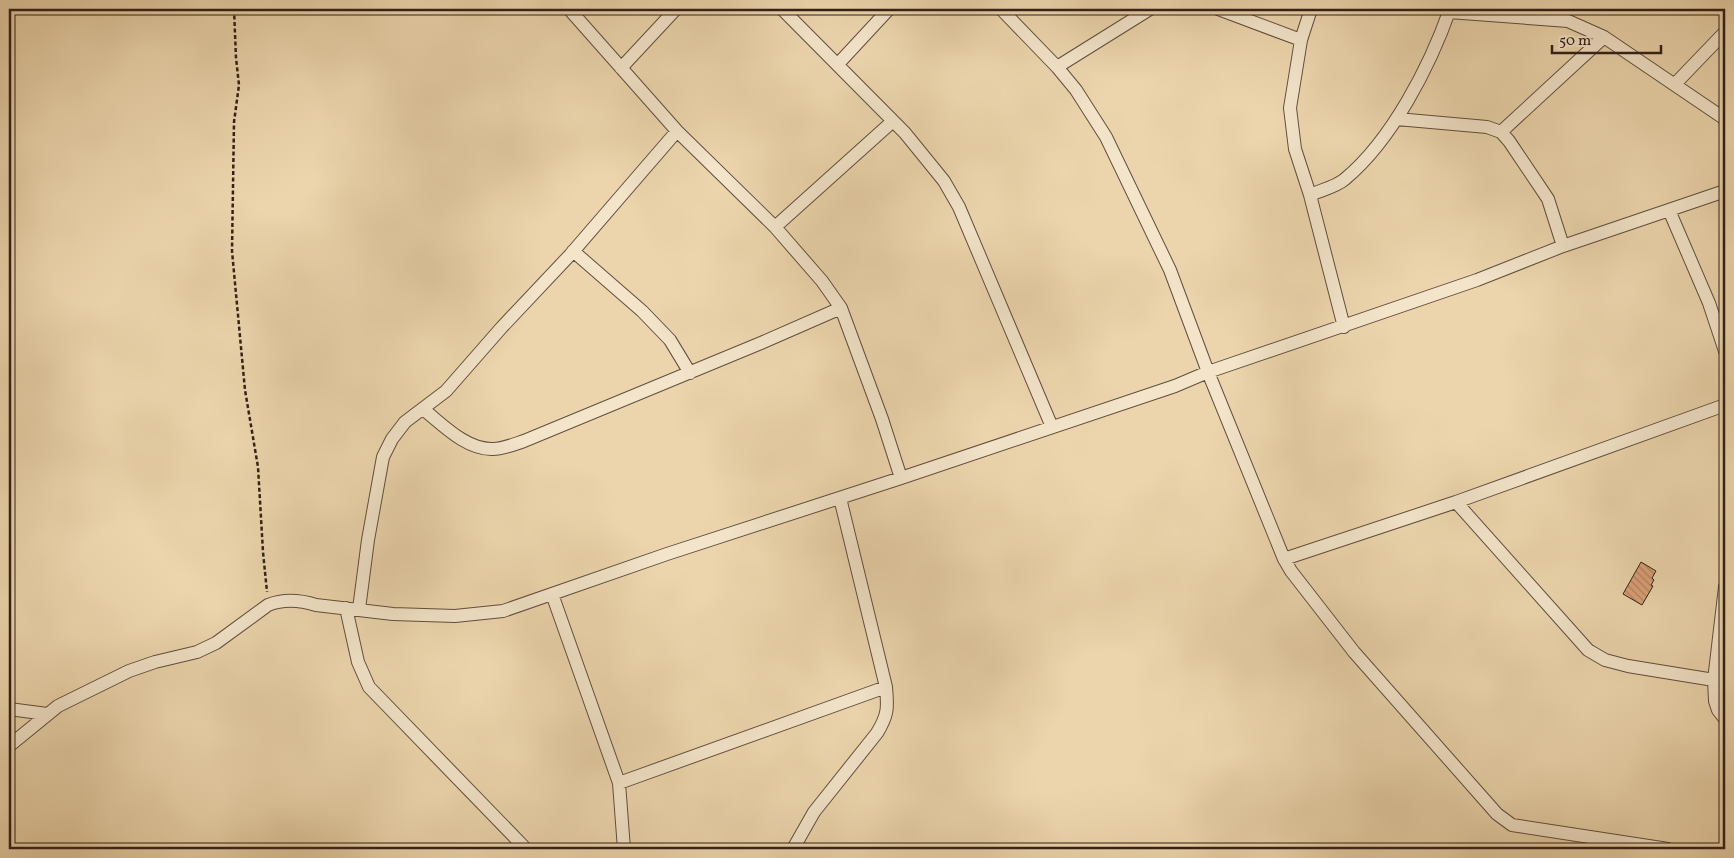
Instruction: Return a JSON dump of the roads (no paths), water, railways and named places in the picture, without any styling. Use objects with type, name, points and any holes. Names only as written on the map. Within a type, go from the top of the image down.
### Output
[{"type":"street","points":[[569,9],[677,131],[775,228],[822,281],[841,308],[882,419],[901,478]]},
{"type":"street","points":[[620,68],[676,9]]},
{"type":"street","points":[[782,9],[894,121],[944,181],[959,206],[1052,428]]},
{"type":"street","points":[[838,64],[889,9]]},
{"type":"street","points":[[1001,9],[1057,67],[1076,90],[1110,146],[1170,270],[1208,372],[1284,559],[1354,652],[1497,814],[1512,826],[1668,849]]},
{"type":"street","points":[[1057,67],[1150,9]]},
{"type":"street","points":[[1218,9],[1301,40]]},
{"type":"street","points":[[1312,9],[1301,40],[1290,108],[1295,149],[1310,195],[1344,327]]},
{"type":"street","points":[[1310,195],[1343,181],[1380,142],[1397,119],[1430,57],[1449,10],[1568,21],[1604,37],[1725,119]]},
{"type":"street","points":[[1674,84],[1725,32]]},
{"type":"street","points":[[1501,132],[1604,37]]},
{"type":"street","points":[[1397,119],[1487,126],[1501,132],[1548,199],[1562,246]]},
{"type":"street","points":[[775,228],[894,121]]},
{"type":"street","points":[[526,849],[369,687],[358,662],[352,609],[368,540],[383,457],[392,438],[405,422],[446,391],[502,327],[573,252],[677,131]]},
{"type":"street","points":[[9,746],[58,706],[129,671],[197,652],[216,643],[268,605],[285,601],[305,602],[392,614],[455,616],[503,610],[1175,386],[1208,372],[1477,280],[1562,246],[1725,191]]},
{"type":"street","points":[[1669,210],[1709,302],[1725,351]]},
{"type":"street","points":[[573,252],[642,311],[670,340],[690,373]]},
{"type":"street","points":[[423,408],[462,439],[478,447],[494,449],[524,441],[690,373],[841,308]]},
{"type":"street","points":[[1284,559],[1456,502],[1725,405]]},
{"type":"street","points":[[793,849],[814,812],[886,719],[886,687],[840,498]]},
{"type":"street","points":[[1456,502],[1588,650],[1605,660],[1628,666],[1714,680]]},
{"type":"street","points":[[1725,587],[1714,680],[1714,701],[1725,719]]},
{"type":"street","points":[[552,594],[618,783],[624,849]]},
{"type":"street","points":[[618,783],[886,687]]},
{"type":"street","points":[[9,709],[47,714]]}]
